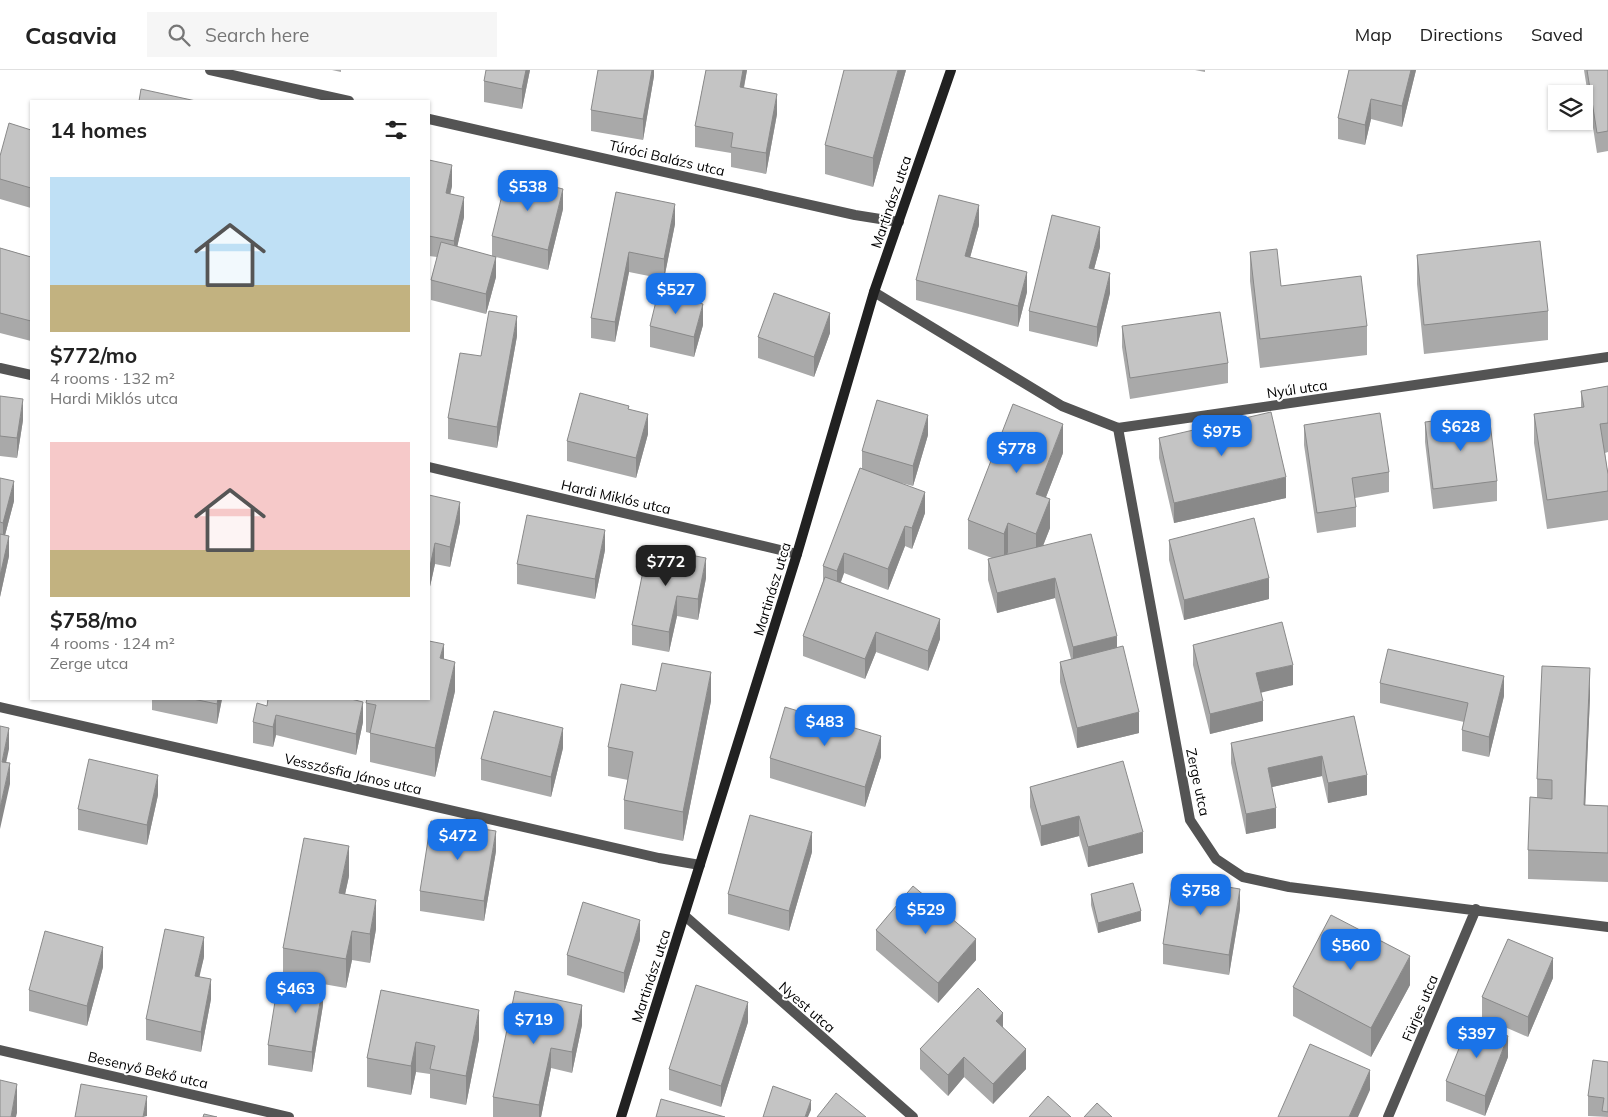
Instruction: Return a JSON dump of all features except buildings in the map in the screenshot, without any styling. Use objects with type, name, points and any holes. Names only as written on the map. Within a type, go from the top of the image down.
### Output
[{"type":"street","points":[[210,70],[345,100]]},
{"type":"street","name":"Martinász utca","points":[[621,1117],[797,554],[874,292],[900,222],[951,70]]},
{"type":"street","name":"Túróci Balázs utca","points":[[430,119],[855,215],[900,222]]},
{"type":"street","name":"Nyúl utca","points":[[874,292],[1062,406],[1118,428],[1608,357]]},
{"type":"street","points":[[0,368],[30,375]]},
{"type":"street","name":"Zerge utca","points":[[1118,428],[1190,820],[1216,859],[1243,877],[1280,885],[1608,926]]},
{"type":"street","name":"Hardi Miklós utca","points":[[430,467],[797,554]]},
{"type":"street","name":"Vesszősfia János utca","points":[[0,707],[659,858],[700,865]]},
{"type":"street","name":"Fürjes utca","points":[[1388,1117],[1476,909]]},
{"type":"street","name":"Nyest utca","points":[[684,916],[913,1117]]},
{"type":"street","name":"Besenyő Bekő utca","points":[[0,1050],[289,1117]]}]
